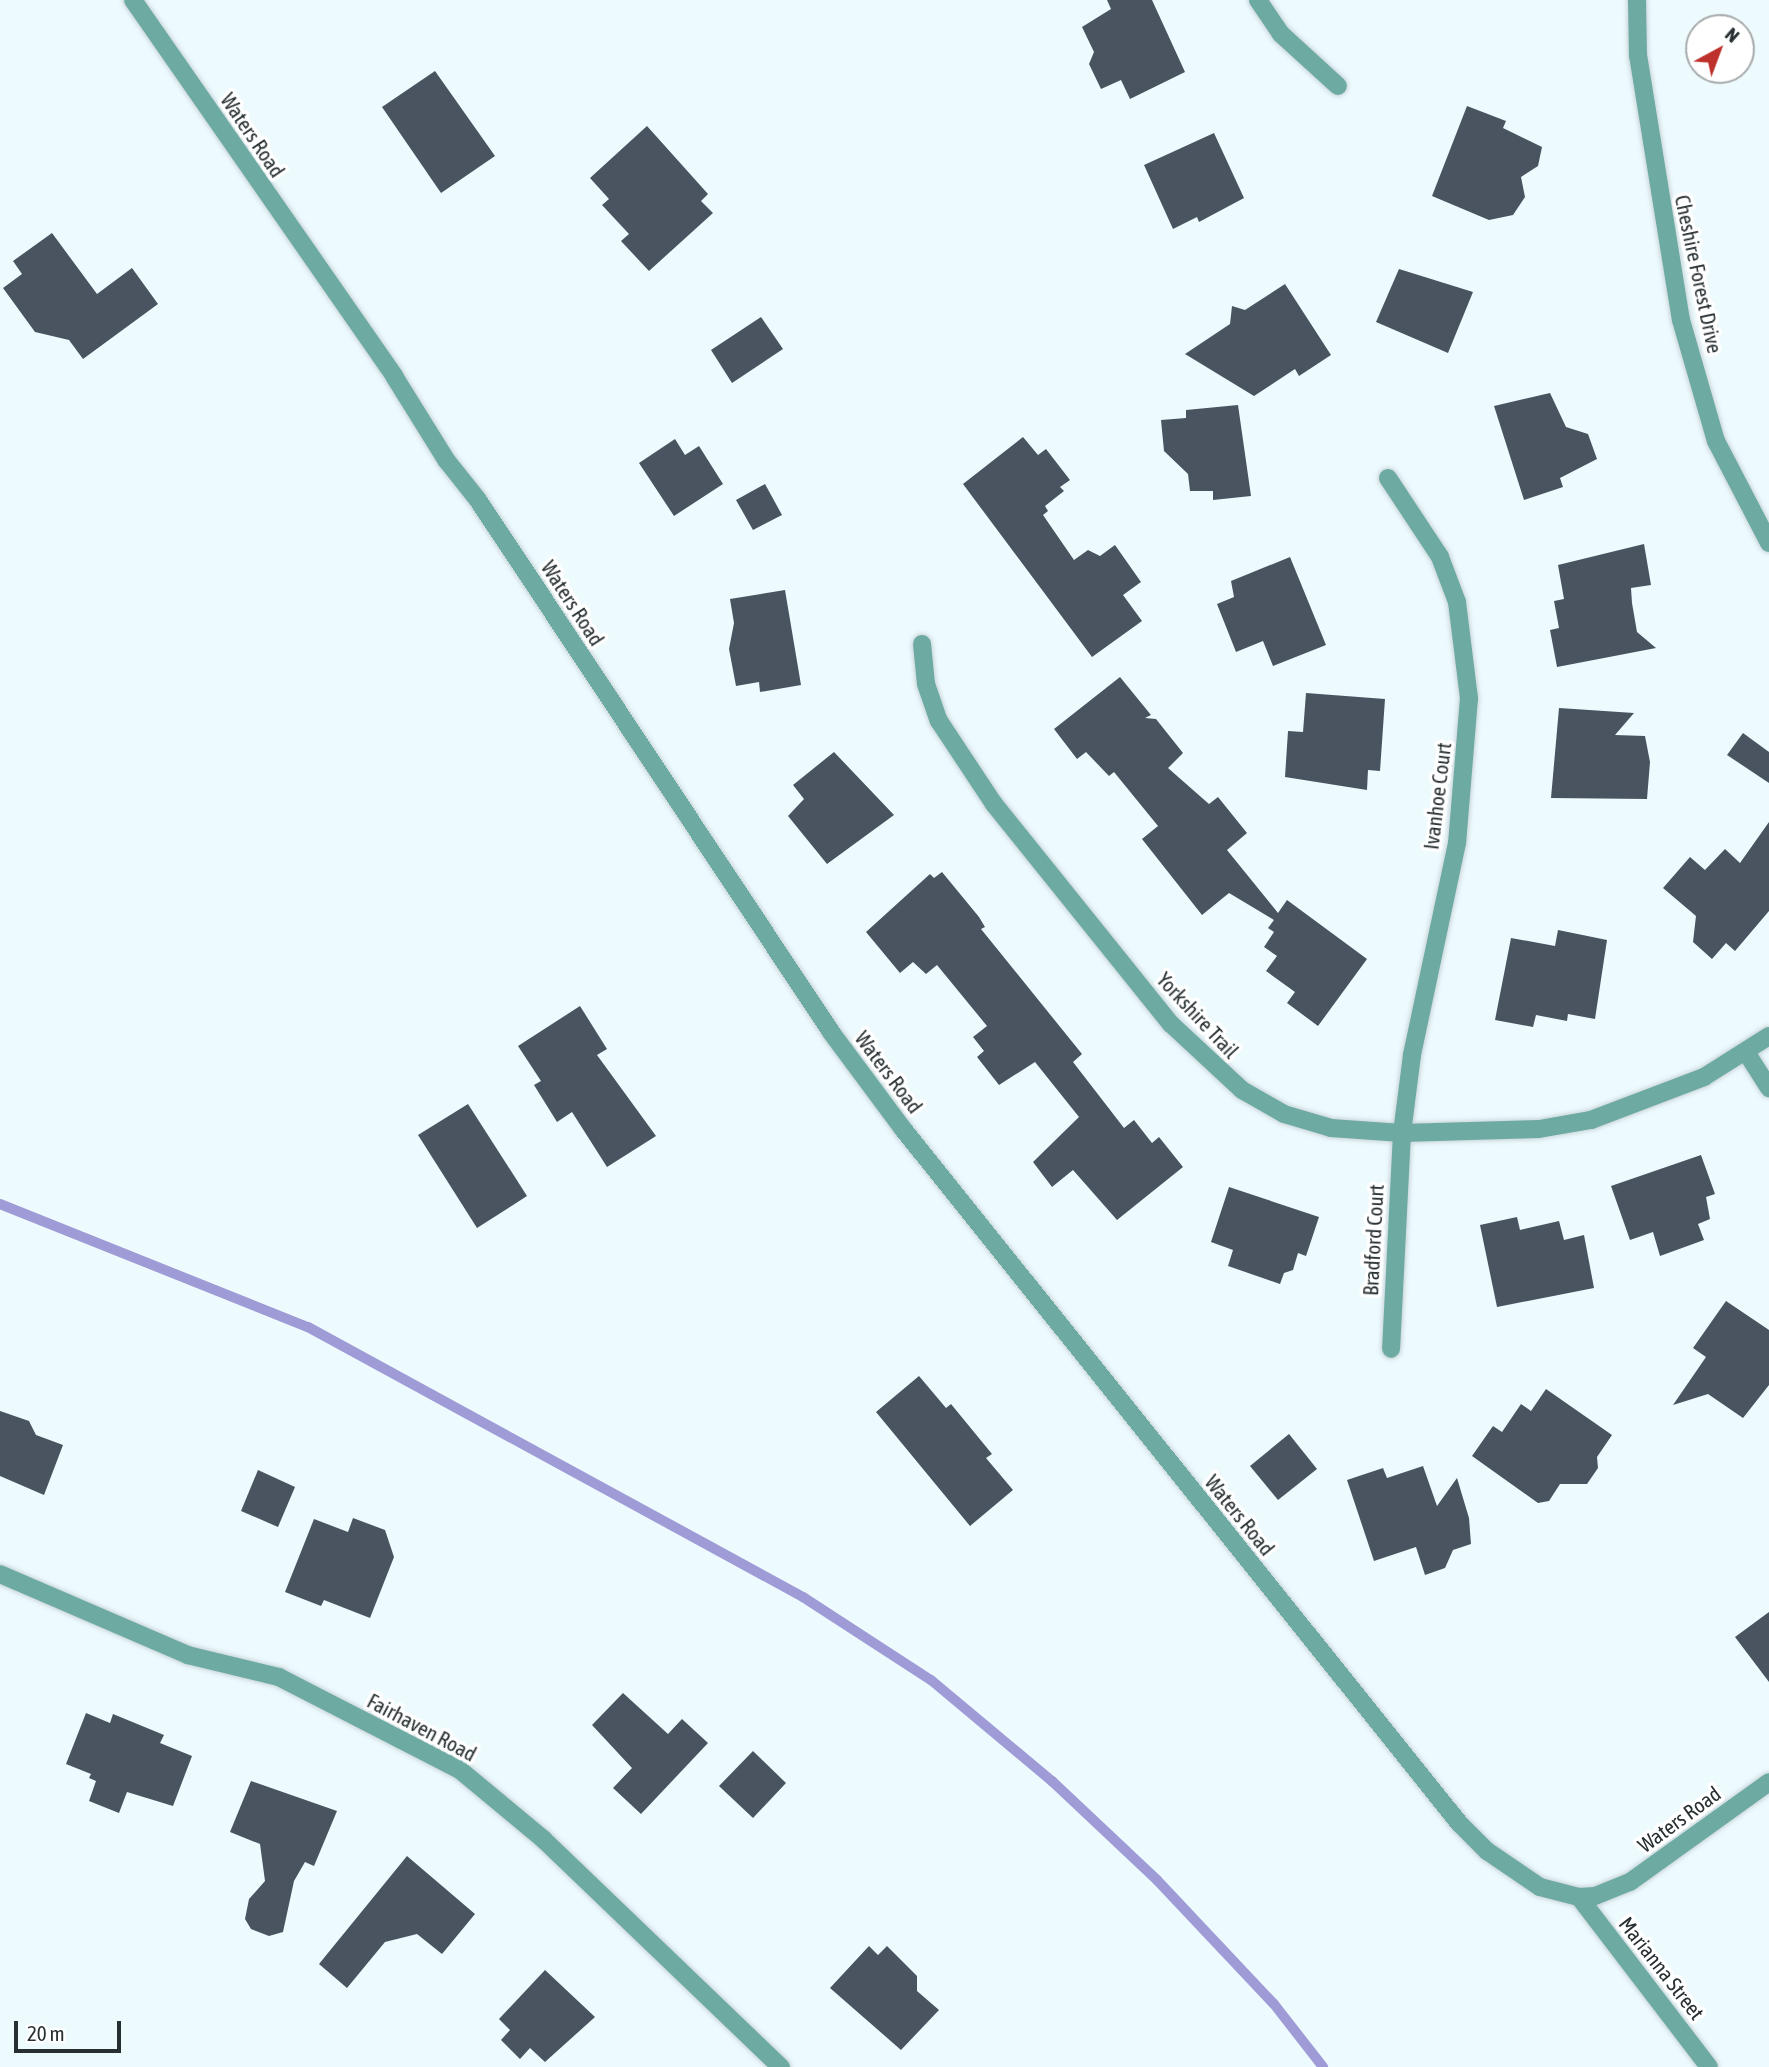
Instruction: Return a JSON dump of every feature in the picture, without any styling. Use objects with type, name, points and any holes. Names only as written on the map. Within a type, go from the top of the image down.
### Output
[{"type":"street","name":"Waters Road","points":[[133,0],[394,376],[447,461],[478,499],[800,987],[903,1129],[1459,1823],[1514,1872],[1541,1887],[1578,1897],[1612,1891],[1630,1882],[1769,1782]]},
{"type":"street","points":[[1258,0],[1281,34],[1338,86]]},
{"type":"street","name":"Cheshire Forest Drive","points":[[1637,0],[1638,55],[1681,320],[1716,441],[1769,543]]},
{"type":"street","name":"Ivanhoe Court","points":[[1388,478],[1440,557],[1457,602],[1469,698],[1457,843],[1412,1055],[1402,1133]]},
{"type":"street","name":"Yorkshire Trail","points":[[922,645],[926,684],[939,721],[966,766],[1109,949],[1203,1059],[1242,1090],[1284,1114],[1331,1128],[1402,1133],[1539,1129],[1591,1120],[1704,1077],[1769,1036]]},
{"type":"street","points":[[1746,1052],[1769,1088]]},
{"type":"street","name":"Bradford Court","points":[[1391,1349],[1402,1133]]},
{"type":"street","name":"Fairhaven Road","points":[[0,1574],[188,1655],[279,1677],[460,1770],[543,1839],[780,2067]]},
{"type":"street","name":"Marianna Street","points":[[1578,1897],[1709,2067]]},
{"type":"building","points":[[1107,0],[1152,0],[1185,72],[1130,99],[1121,80],[1101,89],[1089,64],[1094,52],[1082,27],[1111,9]]},
{"type":"building","points":[[435,71],[495,156],[441,193],[382,107]]},
{"type":"building","points":[[1467,106],[1506,121],[1503,128],[1542,147],[1538,166],[1521,177],[1525,197],[1513,215],[1489,220],[1432,196]]},
{"type":"building","points":[[647,126],[708,194],[701,201],[713,213],[649,271],[621,241],[629,234],[602,205],[609,199],[590,178]]},
{"type":"building","points":[[1214,133],[1244,198],[1199,222],[1197,217],[1173,229],[1144,165]]},
{"type":"building","points":[[52,233],[97,294],[132,268],[158,304],[83,359],[69,340],[35,332],[3,288],[22,274],[13,261]]},
{"type":"building","points":[[1399,269],[1473,292],[1448,353],[1376,322]]},
{"type":"building","points":[[1285,284],[1331,355],[1299,376],[1295,369],[1254,396],[1185,354],[1230,324],[1232,306],[1245,310]]},
{"type":"building","points":[[761,317],[783,349],[732,383],[711,350]]},
{"type":"building","points":[[1550,393],[1566,427],[1588,434],[1597,459],[1560,478],[1563,487],[1524,500],[1494,406]]},
{"type":"building","points":[[1238,405],[1251,496],[1213,500],[1213,491],[1190,491],[1188,474],[1164,451],[1161,420],[1186,418],[1186,410]]},
{"type":"building","points":[[1023,437],[1038,455],[1046,449],[1070,480],[1060,487],[1064,491],[1045,506],[1048,511],[1043,515],[1074,560],[1088,550],[1100,556],[1115,545],[1141,582],[1123,595],[1142,621],[1092,657],[963,484]]},
{"type":"building","points":[[675,439],[685,455],[699,446],[723,484],[674,516],[639,463]]},
{"type":"building","points":[[765,484],[782,515],[753,530],[736,500]]},
{"type":"building","points":[[1644,544],[1651,585],[1631,588],[1632,603],[1637,632],[1656,648],[1557,667],[1550,630],[1559,628],[1554,601],[1564,599],[1558,565]]},
{"type":"building","points":[[1290,557],[1326,645],[1273,666],[1263,641],[1236,652],[1217,604],[1234,597],[1231,581]]},
{"type":"building","points":[[785,590],[801,685],[760,692],[759,682],[736,686],[729,649],[734,623],[730,599]]},
{"type":"building","points":[[1120,677],[1151,715],[1145,718],[1156,719],[1183,753],[1168,768],[1209,804],[1218,797],[1247,833],[1227,850],[1278,913],[1287,900],[1367,959],[1318,1026],[1287,1003],[1295,992],[1266,971],[1277,956],[1264,947],[1274,932],[1268,928],[1274,920],[1229,893],[1202,915],[1142,839],[1158,826],[1114,772],[1109,776],[1086,752],[1077,759],[1054,729]]},
{"type":"building","points":[[1306,693],[1385,699],[1380,771],[1368,770],[1367,790],[1285,777],[1288,731],[1303,732]]},
{"type":"building","points":[[1559,708],[1634,713],[1615,735],[1645,736],[1650,762],[1647,799],[1551,798]]},
{"type":"building","points":[[1743,733],[1769,752],[1769,783],[1727,755]]},
{"type":"building","points":[[834,752],[894,815],[827,864],[788,816],[804,799],[793,785]]},
{"type":"building","points":[[1769,822],[1769,911],[1735,951],[1726,943],[1712,959],[1693,942],[1696,916],[1663,888],[1690,857],[1705,870],[1725,849],[1740,863]]},
{"type":"building","points":[[942,872],[979,917],[985,927],[981,929],[1082,1054],[1073,1062],[1124,1128],[1134,1120],[1152,1143],[1159,1137],[1183,1167],[1117,1220],[1073,1170],[1052,1187],[1033,1162],[1079,1117],[1035,1062],[999,1085],[977,1057],[984,1051],[973,1037],[987,1026],[937,965],[926,974],[913,962],[900,973],[866,932],[930,874],[934,878]]},
{"type":"building","points":[[1558,930],[1607,940],[1595,1019],[1568,1014],[1567,1021],[1536,1015],[1533,1027],[1495,1020],[1511,938],[1555,946]]},
{"type":"building","points":[[580,1006],[607,1049],[597,1055],[656,1136],[607,1167],[572,1112],[557,1122],[534,1085],[541,1081],[518,1046]]},
{"type":"building","points":[[468,1104],[527,1196],[477,1228],[418,1135]]},
{"type":"building","points":[[1701,1155],[1715,1194],[1706,1197],[1710,1219],[1698,1224],[1704,1240],[1660,1256],[1653,1232],[1630,1240],[1611,1186]]},
{"type":"building","points":[[1229,1187],[1319,1217],[1306,1256],[1298,1253],[1293,1270],[1284,1273],[1280,1284],[1228,1266],[1233,1250],[1211,1242]]},
{"type":"building","points":[[1517,1217],[1520,1230],[1559,1221],[1564,1240],[1584,1235],[1594,1288],[1497,1307],[1480,1225]]},
{"type":"building","points":[[1726,1301],[1769,1330],[1769,1385],[1743,1418],[1708,1394],[1673,1405],[1706,1357],[1693,1348]]},
{"type":"building","points":[[919,1376],[946,1408],[951,1404],[992,1454],[986,1458],[1013,1490],[970,1526],[876,1412]]},
{"type":"building","points":[[1546,1389],[1612,1435],[1597,1457],[1598,1468],[1587,1484],[1560,1484],[1549,1501],[1538,1503],[1472,1456],[1493,1426],[1502,1432],[1521,1404],[1531,1411]]},
{"type":"building","points":[[0,1411],[29,1421],[36,1435],[63,1445],[44,1495],[0,1476]]},
{"type":"building","points":[[1289,1434],[1317,1469],[1278,1500],[1250,1466]]},
{"type":"building","points":[[1423,1466],[1437,1506],[1457,1478],[1469,1518],[1471,1544],[1453,1550],[1445,1568],[1425,1575],[1416,1547],[1374,1561],[1347,1480],[1383,1468],[1387,1478]]},
{"type":"building","points":[[258,1470],[295,1487],[278,1527],[241,1511]]},
{"type":"building","points":[[353,1518],[385,1530],[394,1557],[370,1618],[324,1600],[321,1606],[285,1592],[314,1519],[348,1532]]},
{"type":"building","points":[[1769,1612],[1769,1682],[1735,1637]]},
{"type":"building","points":[[623,1693],[668,1734],[682,1719],[708,1743],[641,1814],[613,1788],[632,1768],[592,1725]]},
{"type":"building","points":[[86,1713],[110,1723],[113,1714],[164,1735],[160,1743],[192,1756],[173,1806],[127,1792],[119,1813],[89,1801],[96,1781],[89,1778],[91,1774],[66,1764]]},
{"type":"building","points":[[753,1751],[786,1783],[753,1818],[719,1786]]},
{"type":"building","points":[[251,1781],[337,1811],[314,1866],[305,1862],[294,1881],[283,1932],[269,1936],[251,1929],[245,1919],[249,1899],[265,1881],[260,1844],[230,1832]]},
{"type":"building","points":[[407,1856],[475,1914],[442,1954],[417,1934],[385,1942],[347,1988],[319,1964]]},
{"type":"building","points":[[869,1946],[878,1955],[887,1946],[917,1976],[917,1991],[939,2010],[901,2050],[830,1988]]},
{"type":"building","points":[[545,1970],[595,2017],[545,2062],[530,2048],[520,2059],[501,2040],[510,2030],[499,2019]]},
{"type":"waterway","points":[[0,1204],[308,1327],[803,1597],[931,1680],[1052,1781],[1157,1880],[1274,2004],[1323,2067]]}]
